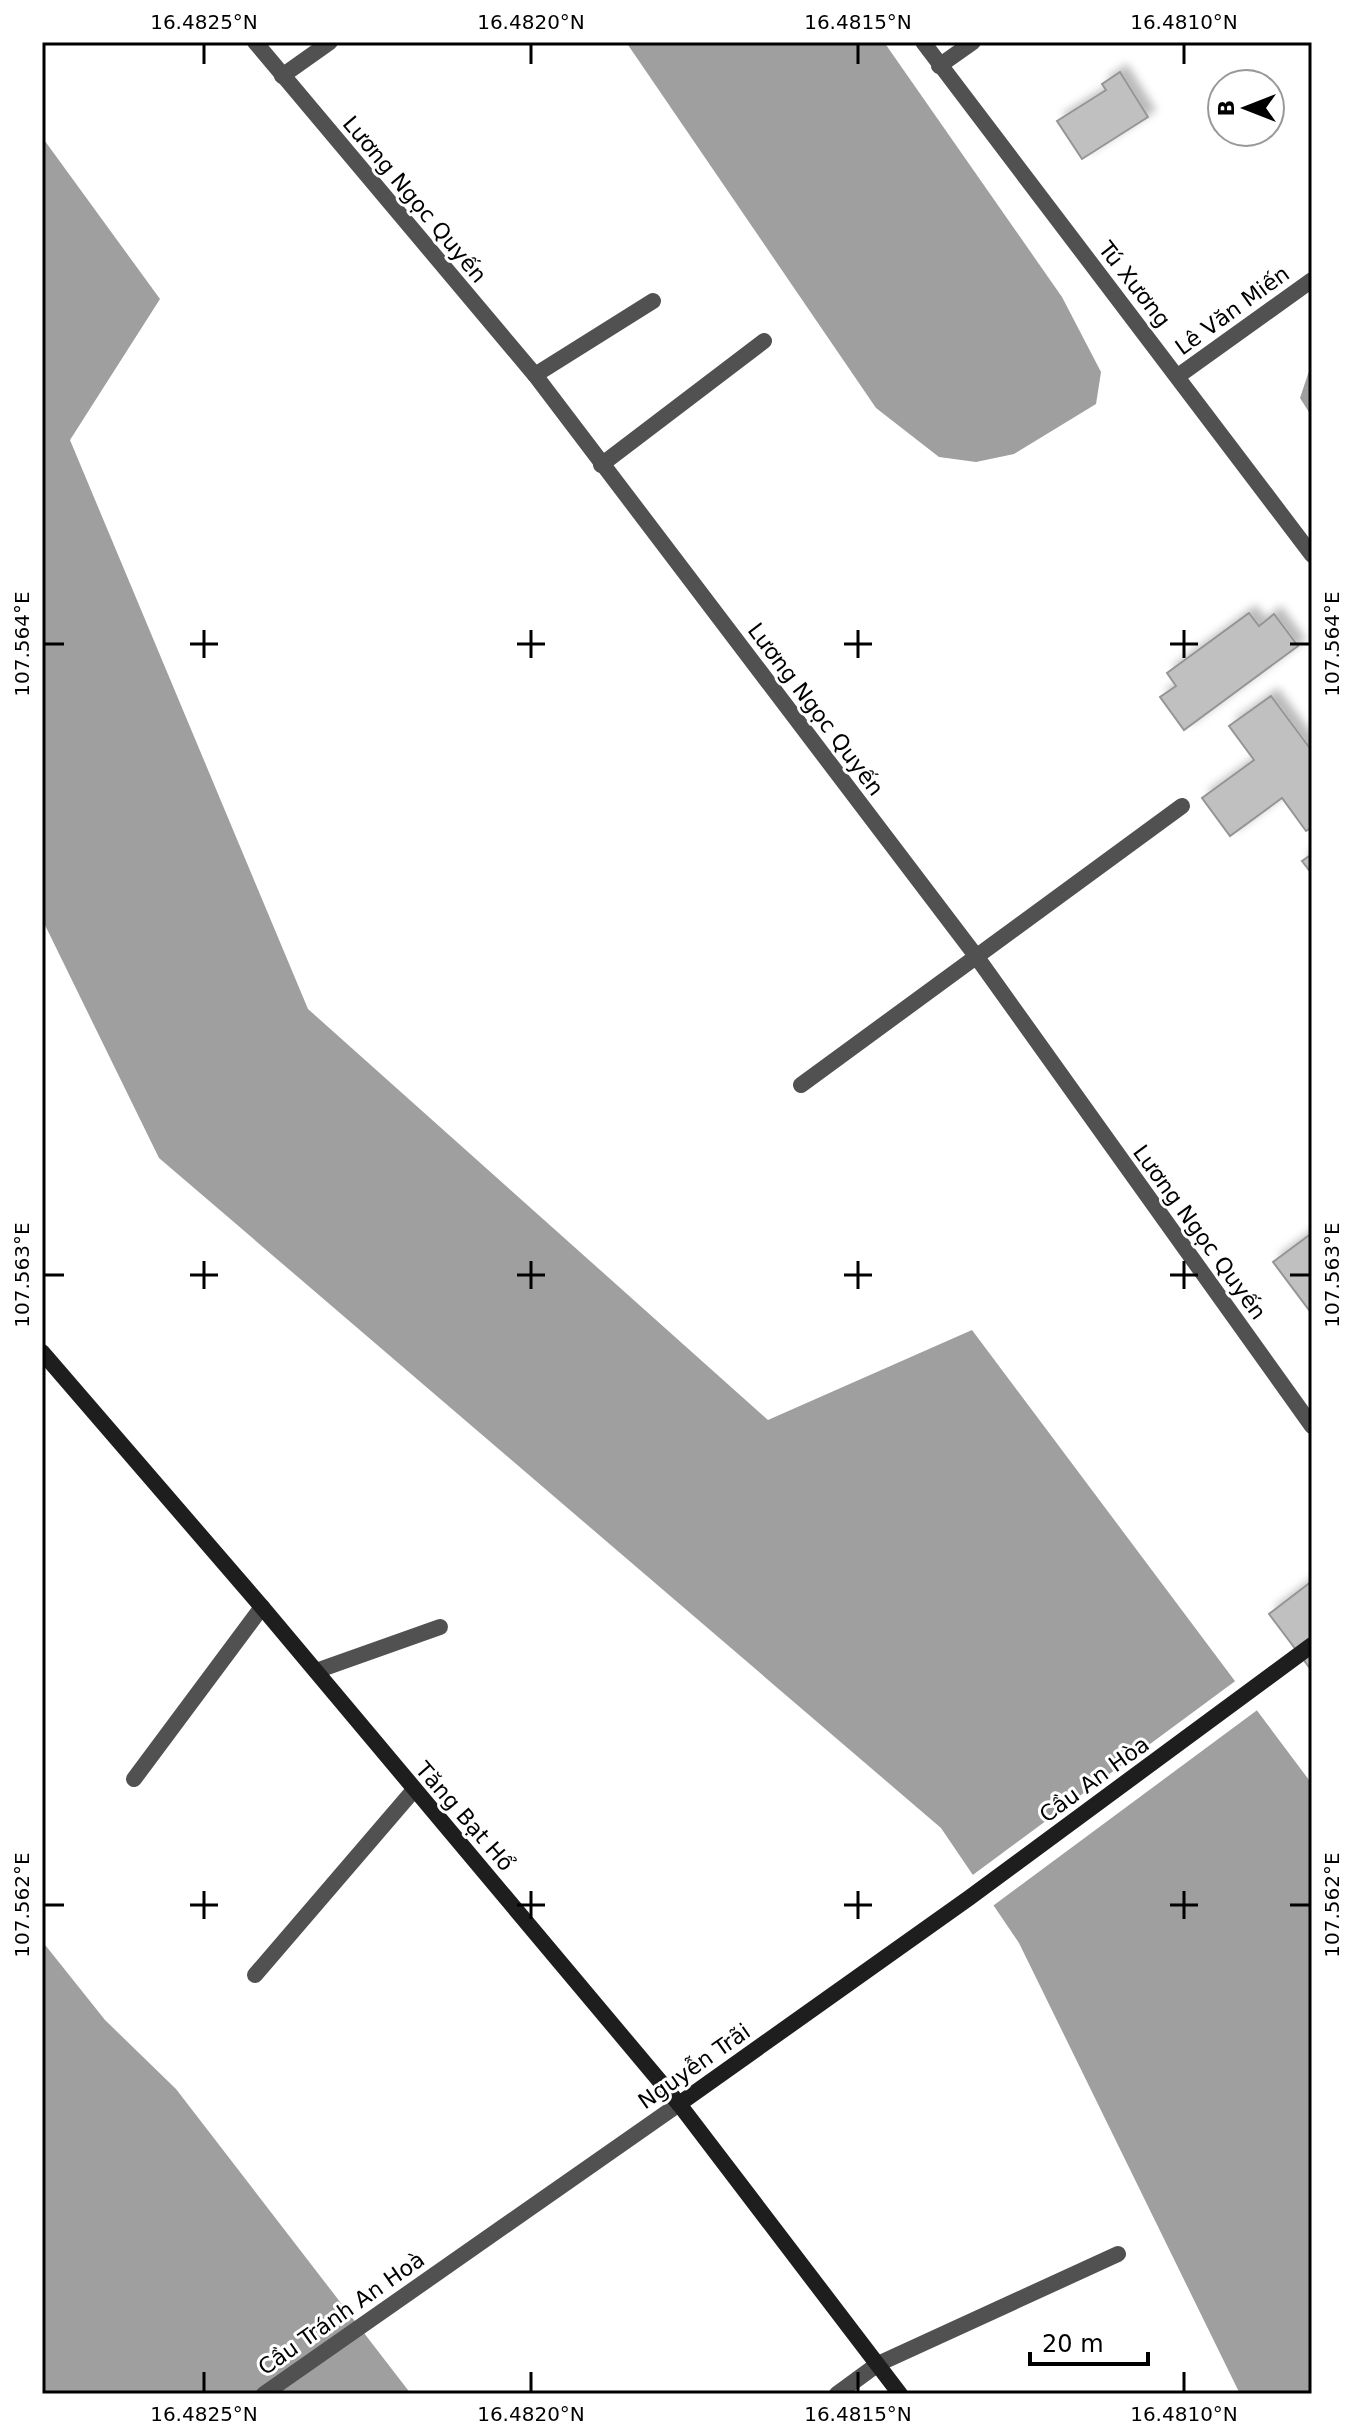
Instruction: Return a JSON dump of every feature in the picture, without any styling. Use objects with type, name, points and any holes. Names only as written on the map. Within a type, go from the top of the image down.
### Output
[{"type":"main road","name":"Tăng Bạt Hổ","points":[[42,1352],[262,1607],[413,1791],[554,1952],[679,2104],[900,2394]]},
{"type":"main road","name":"Cầu An Hòa","points":[[969,1898],[1312,1645]]},
{"type":"main road","name":"Nguyễn Trãi","points":[[679,2104],[969,1898]]},
{"type":"street","name":"Lương Ngọc Quyến","points":[[255,42],[535,375],[976,956],[1312,1426]]},
{"type":"street","points":[[282,76],[330,42]]},
{"type":"street","name":"Tú Xương","points":[[923,42],[1312,555]]},
{"type":"street","points":[[939,66],[973,42]]},
{"type":"street","name":"Lê Văn Miến","points":[[1178,376],[1312,280]]},
{"type":"street","points":[[535,375],[653,301]]},
{"type":"street","points":[[601,465],[764,341]]},
{"type":"street","points":[[801,1085],[1182,806]]},
{"type":"street","points":[[134,1779],[262,1607]]},
{"type":"street","points":[[316,1671],[440,1627]]},
{"type":"street","points":[[255,1975],[413,1791]]},
{"type":"street","name":"Nguyễn Trãi","points":[[443,2267],[679,2104]]},
{"type":"street","points":[[837,2394],[878,2364],[1118,2254]]},
{"type":"street","name":"Cầu Tránh An Hoà","points":[[264,2394],[443,2267]]},
{"type":"shaded area","points":[[626,42],[884,42],[1062,297],[1101,372],[1096,404],[1014,454],[976,462],[939,457],[876,408]]},
{"type":"shaded area","points":[[42,137],[160,299],[70,440],[308,1009],[768,1420],[972,1330],[1312,1784],[1312,2394],[1240,2394],[1019,1943],[941,1828],[159,1158],[42,919]]},
{"type":"shaded area","points":[[1312,362],[1312,417],[1300,398]]},
{"type":"shaded area","points":[[42,1941],[105,2020],[176,2089],[411,2394],[42,2394]]},
{"type":"pier","points":[[1238,1679],[1260,1708],[990,1908],[970,1877]]},
{"type":"building","points":[[1120,72],[1148,117],[1082,159],[1057,121],[1106,90],[1102,84]]},
{"type":"building","points":[[1249,613],[1259,626],[1274,614],[1298,646],[1184,730],[1160,697],[1176,686],[1167,673]]},
{"type":"building","points":[[1271,696],[1312,751],[1312,827],[1306,831],[1282,798],[1230,836],[1202,798],[1254,760],[1229,726]]},
{"type":"building","points":[[1312,854],[1312,874],[1302,861]]},
{"type":"building","points":[[1312,1233],[1312,1314],[1273,1262]]},
{"type":"building","points":[[1312,1581],[1312,1671],[1269,1614]]}]
